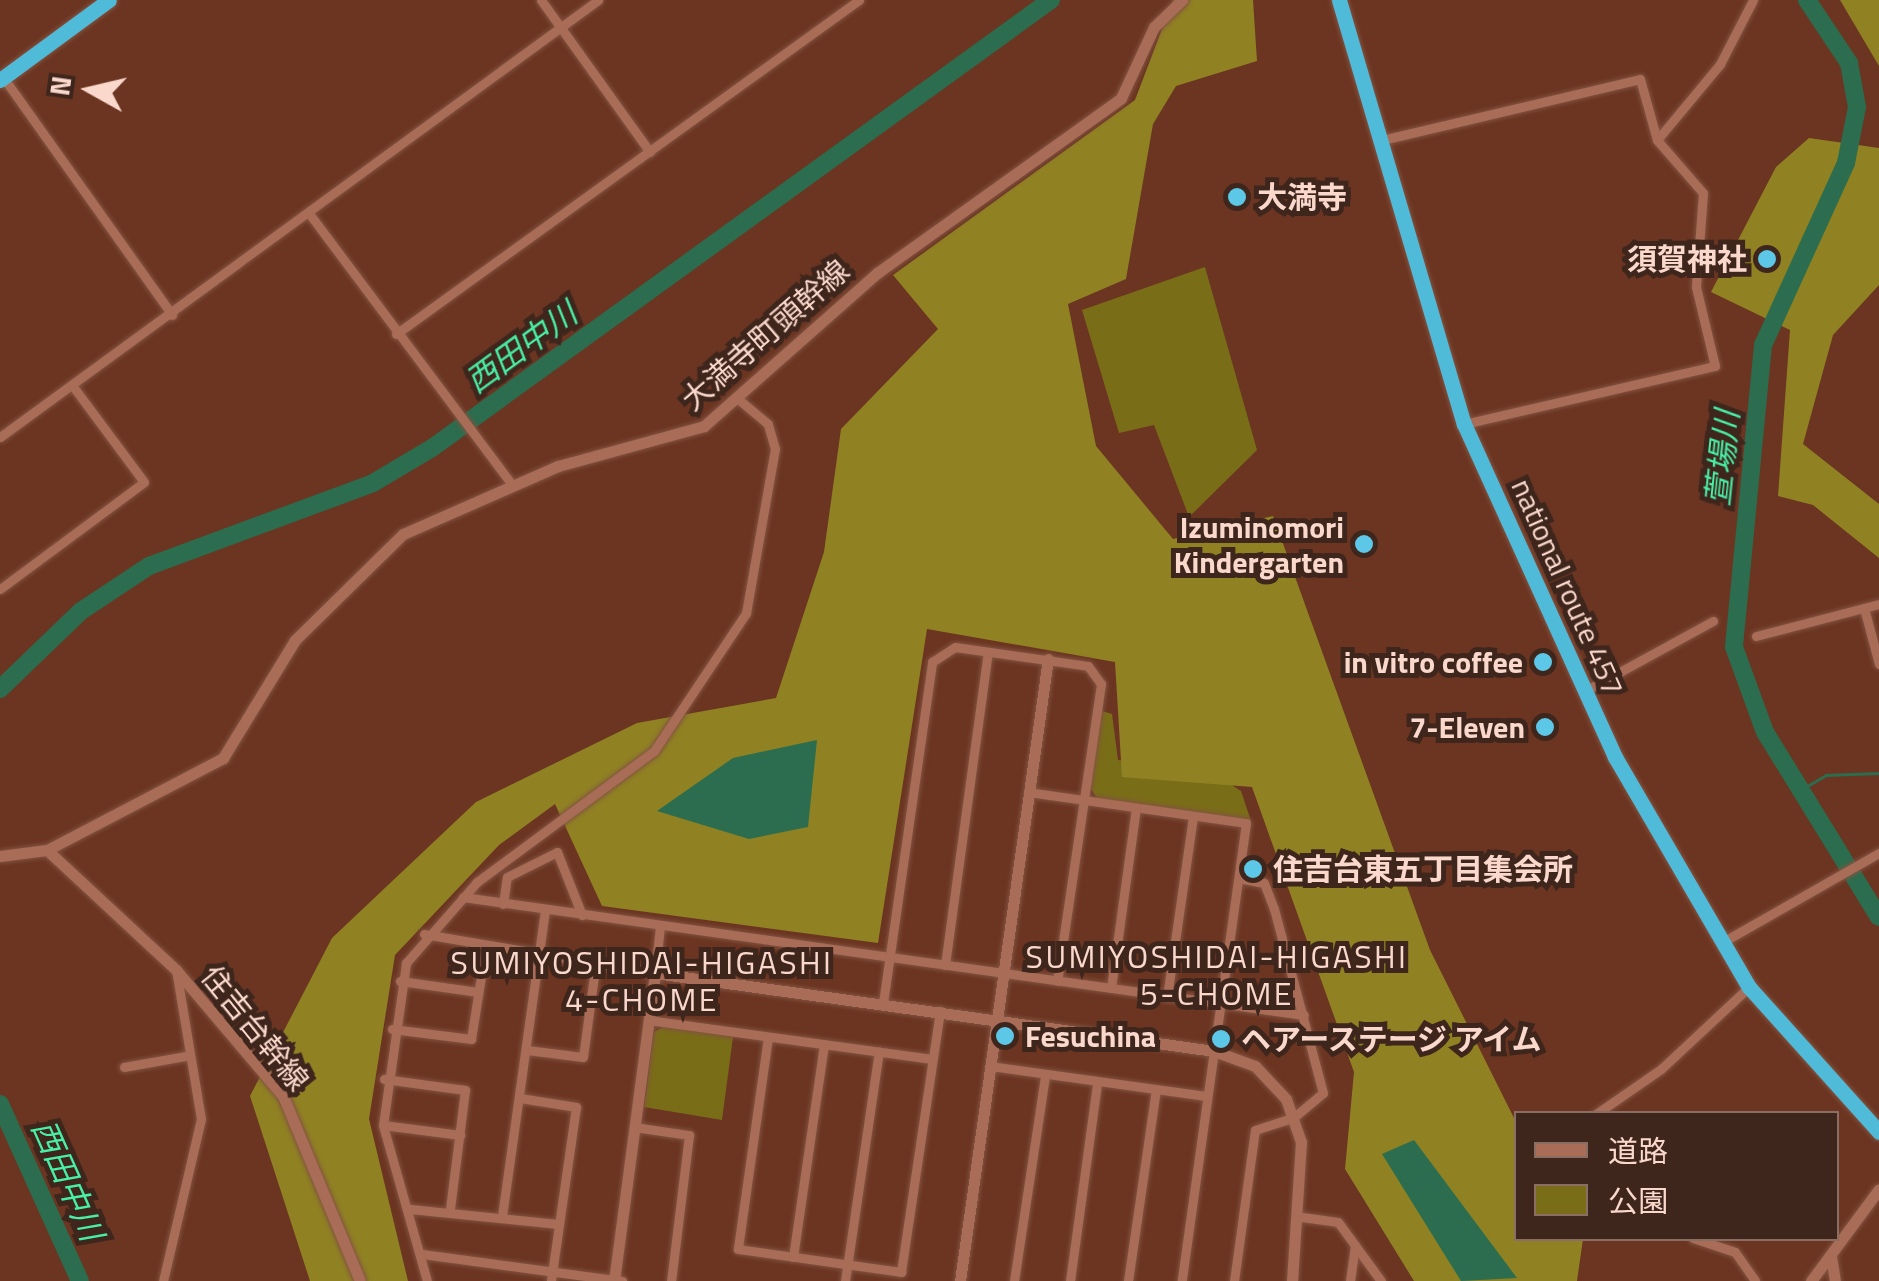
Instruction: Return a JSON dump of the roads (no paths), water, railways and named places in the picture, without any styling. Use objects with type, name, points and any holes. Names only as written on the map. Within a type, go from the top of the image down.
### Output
[{"type":"highway","points":[[1,77],[109,0]]},
{"type":"highway","name":"national route 457","points":[[1338,0],[1464,424],[1585,691],[1720,944],[1749,987],[1879,1132]]},
{"type":"street","points":[[540,0],[650,152]]},
{"type":"street","points":[[0,437],[598,0]]},
{"type":"street","points":[[396,334],[859,0]]},
{"type":"street","name":"大満寺町頭幹線","points":[[0,856],[46,850],[223,758],[295,640],[390,544],[512,485],[693,432],[738,399],[876,273],[1121,98],[1154,27],[1182,0]]},
{"type":"street","points":[[1658,140],[1720,64],[1753,0]]},
{"type":"street","points":[[1,77],[172,315]]},
{"type":"street","points":[[1382,140],[1640,80],[1658,140],[1703,193],[1696,287],[1715,366],[1464,424]]},
{"type":"street","points":[[308,212],[512,485]]},
{"type":"street","points":[[0,589],[144,482],[72,385]]},
{"type":"street","points":[[427,1281],[410,1209],[383,1125],[384,1080],[400,981],[424,934],[463,897],[654,751],[746,613],[776,448],[768,424],[738,399]]},
{"type":"street","points":[[1756,636],[1879,604]]},
{"type":"street","points":[[1864,608],[1879,664]]},
{"type":"street","points":[[1585,691],[1713,621]]},
{"type":"street","points":[[884,1004],[932,662],[955,647],[1088,666],[1101,684],[1057,981]]},
{"type":"street","points":[[945,964],[988,652]]},
{"type":"street","points":[[960,1281],[1048,660]]},
{"type":"street","points":[[1028,792],[1246,823],[1182,1281]]},
{"type":"street","points":[[1110,988],[1136,808]]},
{"type":"street","points":[[1168,996],[1194,816]]},
{"type":"street","name":"住吉台幹線","points":[[46,850],[176,970],[283,1096],[360,1281]]},
{"type":"street","points":[[503,904],[507,877],[556,852],[582,915]]},
{"type":"street","points":[[1720,944],[1832,874],[1879,853]]},
{"type":"street","points":[[1234,1281],[1255,1130],[1293,1118],[1323,1092],[1264,883],[1239,878]]},
{"type":"street","points":[[463,897],[1304,1015]]},
{"type":"street","points":[[502,1216],[545,910]]},
{"type":"street","points":[[614,1280],[660,926]]},
{"type":"street","points":[[424,934],[655,973],[1214,1050],[1268,1075],[1293,1118],[1302,1217],[1292,1281]]},
{"type":"street","points":[[392,1030],[470,1039],[486,946]]},
{"type":"street","points":[[528,1050],[584,1056],[596,961]]},
{"type":"street","points":[[163,1281],[201,1120],[186,1056],[176,970]]},
{"type":"street","points":[[400,981],[478,992]]},
{"type":"street","points":[[1600,1111],[1660,1069],[1749,987]]},
{"type":"street","points":[[768,1036],[738,1249],[901,1272],[940,1011]]},
{"type":"street","points":[[648,1020],[932,1059]]},
{"type":"street","points":[[794,1257],[824,1044]]},
{"type":"street","points":[[845,1281],[879,1052]]},
{"type":"street","points":[[124,1068],[186,1056]]},
{"type":"street","points":[[990,1066],[1207,1096]]},
{"type":"street","points":[[1014,1281],[1045,1076]]},
{"type":"street","points":[[384,1080],[465,1090],[450,1208]]},
{"type":"street","points":[[1070,1281],[1097,1083]]},
{"type":"street","points":[[1128,1281],[1156,1090]]},
{"type":"street","points":[[520,1098],[576,1106],[552,1276]]},
{"type":"street","points":[[383,1125],[460,1135]]},
{"type":"street","points":[[634,1127],[689,1135],[671,1281]]},
{"type":"street","points":[[1811,1281],[1879,1190]]},
{"type":"street","points":[[410,1209],[450,1208],[558,1224]]},
{"type":"street","points":[[1302,1217],[1338,1222],[1381,1281]]},
{"type":"street","points":[[1702,1241],[1735,1252],[1754,1281]]},
{"type":"street","points":[[1350,1281],[1355,1245]]},
{"type":"street","points":[[422,1254],[552,1276],[622,1281]]},
{"type":"street","points":[[1831,1256],[1834,1281]]},
{"type":"waterway","name":"西田中川","points":[[0,689],[81,611],[149,566],[373,483],[432,448],[1051,0]]},
{"type":"waterway","name":"萱場川","points":[[1807,0],[1849,63],[1857,107],[1846,163],[1763,345],[1734,647],[1765,732],[1879,917]]},
{"type":"waterway","points":[[1802,789],[1826,775],[1879,773]]},
{"type":"waterway","name":"西田中川","points":[[0,1104],[80,1281]]},
{"type":"place","name":"大満寺","points":[[1237,197]]},
{"type":"place","name":"須賀神社","points":[[1767,259]]},
{"type":"place","name":"Izuminomori Kindergarten","points":[[1364,544]]},
{"type":"place","name":"in vitro coffee","points":[[1543,662]]},
{"type":"place","name":"7-Eleven","points":[[1545,727]]},
{"type":"place","name":"住吉台東五丁目集会所","points":[[1253,869]]},
{"type":"place","name":"Fesuchina","points":[[1005,1036]]},
{"type":"place","name":"ヘアーステージ アイム","points":[[1221,1039]]},
{"type":"district","name":"SUMIYOSHIDAI-HIGASHI 5-CHOME","points":[[1217,976]]},
{"type":"district","name":"SUMIYOSHIDAI-HIGASHI 4-CHOME","points":[[642,982]]}]
